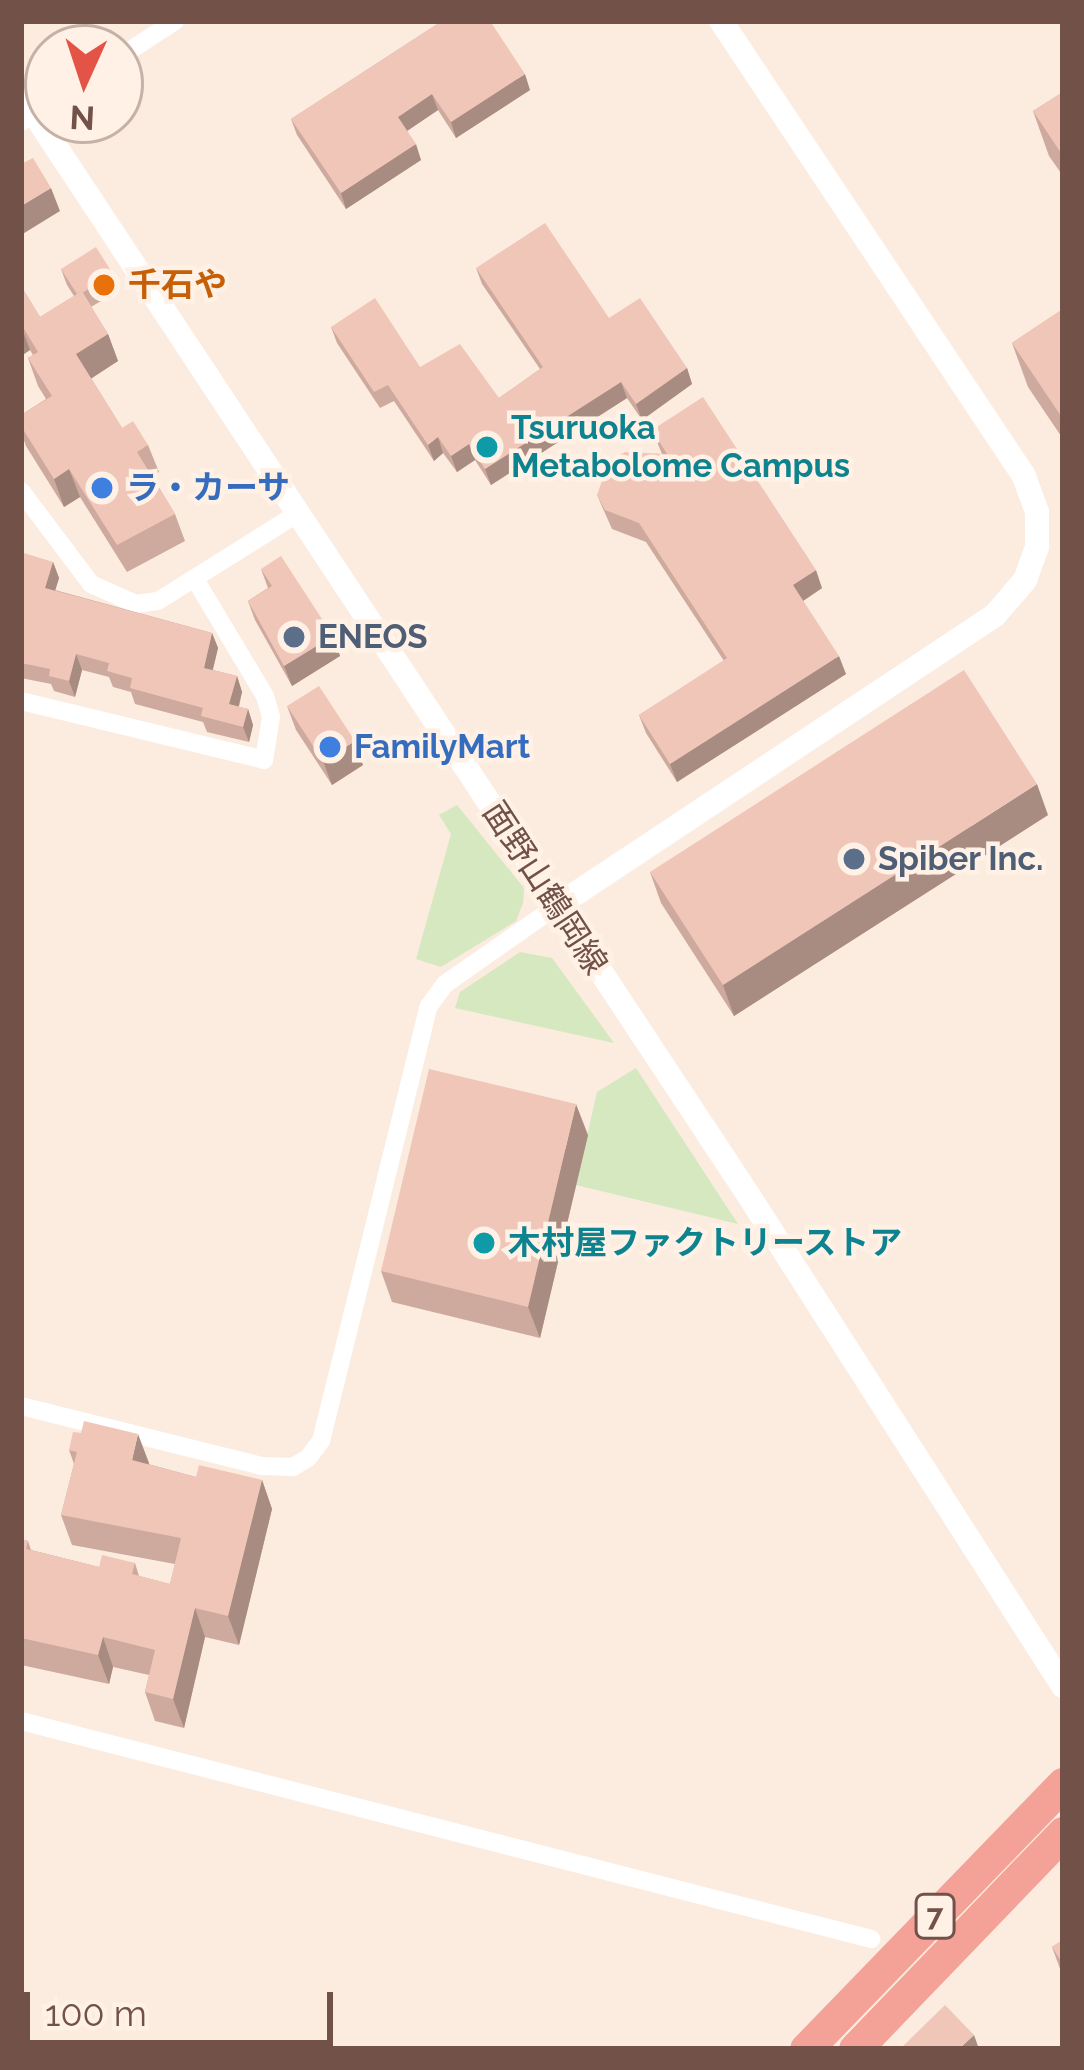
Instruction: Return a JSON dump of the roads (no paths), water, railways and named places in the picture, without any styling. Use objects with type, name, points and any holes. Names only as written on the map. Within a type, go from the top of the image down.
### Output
[{"type":"highway","name":"7","points":[[806,2049],[1063,1784]]},
{"type":"highway","name":"7","points":[[854,2049],[1063,1833]]},
{"type":"main road","points":[[556,906],[995,615],[1025,580],[1037,547],[1037,512],[1024,476],[721,21]]},
{"type":"main road","name":"面野山鶴岡線","points":[[55,144],[300,512],[1063,1686]]},
{"type":"street","points":[[144,41],[175,21]]},
{"type":"street","points":[[21,491],[92,584],[111,597],[136,604],[158,601],[300,512]]},
{"type":"street","points":[[21,701],[264,760],[271,717],[265,696],[195,579]]},
{"type":"street","points":[[21,1406],[261,1466],[293,1467],[308,1458],[321,1441],[429,1006],[445,984],[556,906]]},
{"type":"street","points":[[21,1721],[871,1939]]},
{"type":"place","name":"千石や","points":[[104,285]]},
{"type":"place","name":"Tsuruoka Metabolome Campus","points":[[487,447]]},
{"type":"place","name":"ラ・カーサ","points":[[102,488]]},
{"type":"place","name":"ENEOS","points":[[294,637]]},
{"type":"place","name":"FamilyMart","points":[[330,747]]},
{"type":"place","name":"Spiber Inc.","points":[[854,859]]},
{"type":"place","name":"木村屋ファクトリーストア","points":[[484,1243]]}]
